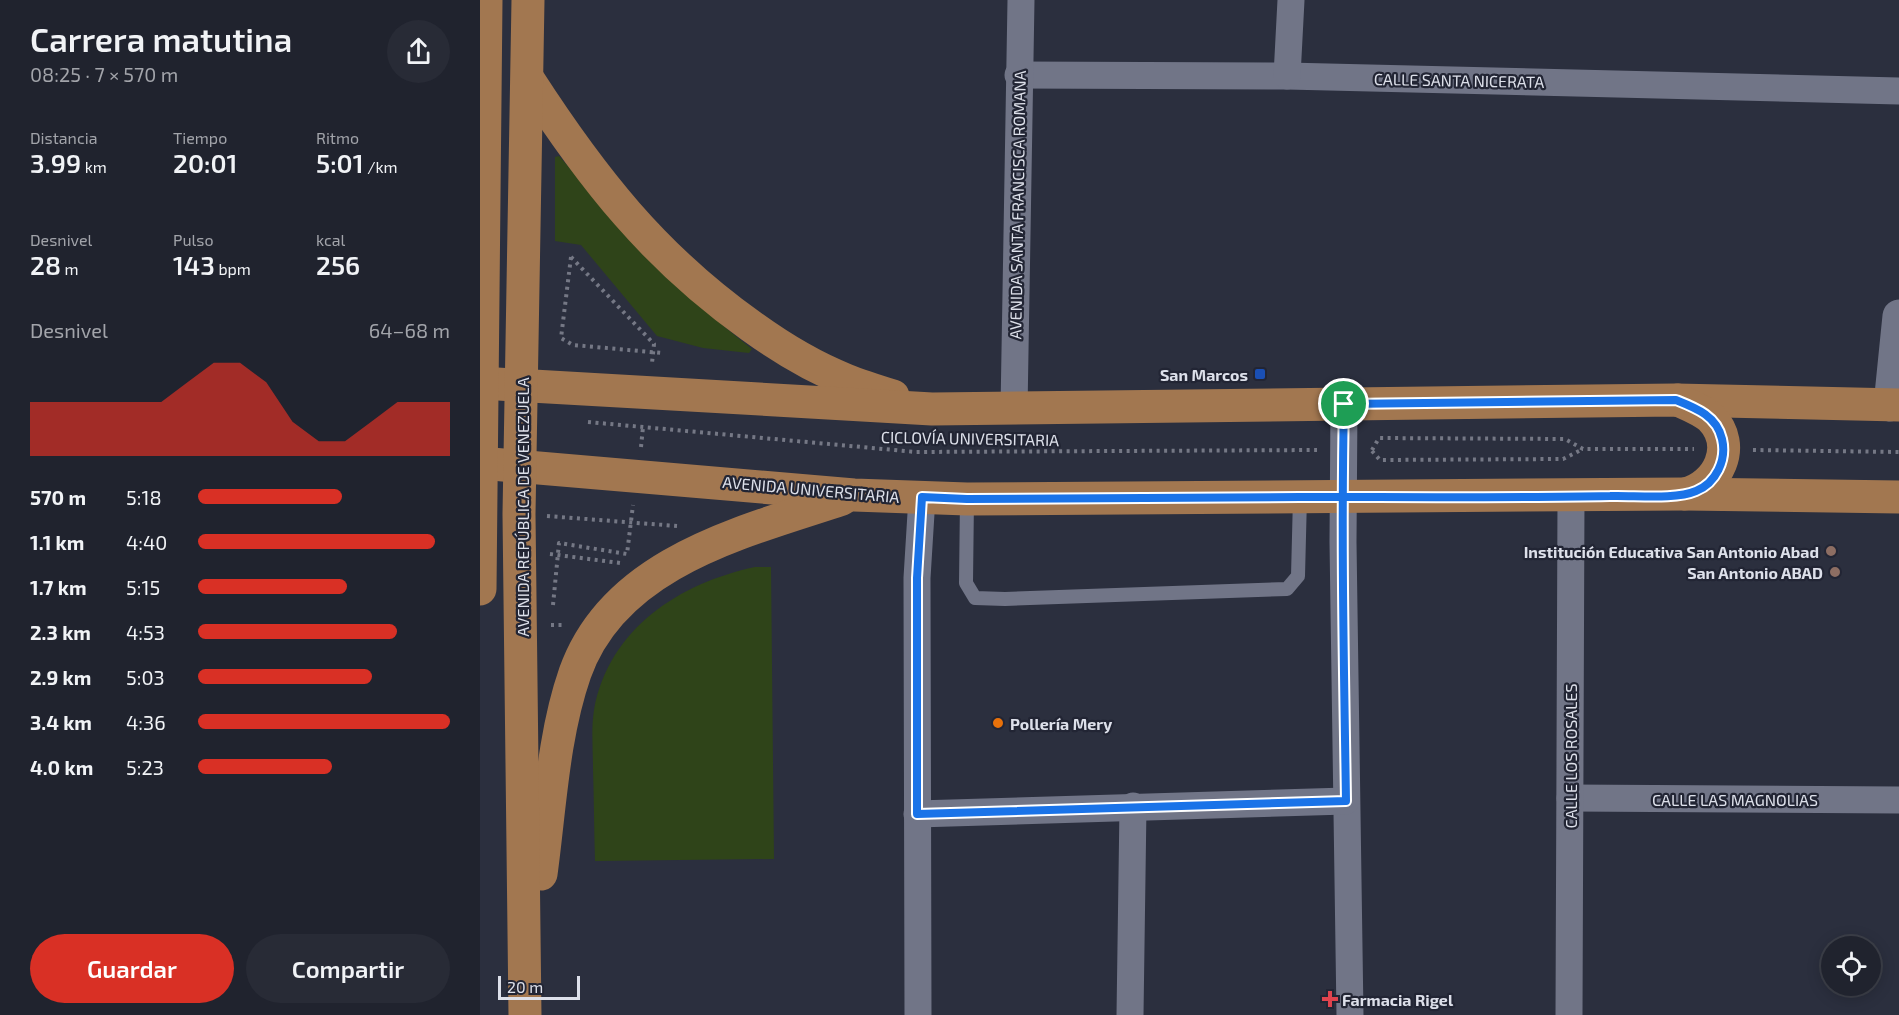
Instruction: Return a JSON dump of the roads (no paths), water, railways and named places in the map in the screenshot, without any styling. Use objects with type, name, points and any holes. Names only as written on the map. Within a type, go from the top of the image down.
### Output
[{"type":"main road","points":[[480,590],[486,0]]},
{"type":"main road","name":"AVENIDA REPÚBLICA DE VENEZUELA","points":[[525,1015],[519,514],[528,0]]},
{"type":"main road","points":[[528,79],[579,156],[620,207],[706,294],[774,342],[845,380],[932,409]]},
{"type":"main road","points":[[480,383],[932,409],[1014,410],[1676,400],[1895,405],[1899,316]]},
{"type":"main road","points":[[1676,400],[1711,418],[1720,432],[1724,449],[1720,467],[1710,482],[1685,495]]},
{"type":"main road","name":"AVENIDA UNIVERSITARIA","points":[[480,463],[697,479],[854,495],[967,499],[1685,495],[1899,497]]},
{"type":"main road","points":[[526,980],[561,731],[574,674],[592,637],[625,597],[671,565],[739,533],[854,495]]},
{"type":"street","name":"AVENIDA SANTA FRANCISCA ROMANA","points":[[1014,410],[1021,0]]},
{"type":"street","points":[[1287,76],[1291,0]]},
{"type":"street","name":"CALLE SANTA NICERATA","points":[[1018,75],[1287,76],[1899,91]]},
{"type":"street","points":[[1344,404],[1343,497],[1350,1015]]},
{"type":"street","points":[[918,1015],[917,578],[922,497]]},
{"type":"street","name":"CALLE LOS ROSALES","points":[[1569,1015],[1571,497]]},
{"type":"street","name":"CALLE LAS MAGNOLIAS","points":[[1570,798],[1899,800]]},
{"type":"street","points":[[917,814],[1346,801]]},
{"type":"street","points":[[1131,1015],[1133,806]]},
{"type":"lane","points":[[967,499],[966,583],[975,598],[1287,589],[1298,576],[1300,497]]},
{"type":"place","name":"San Marcos","points":[[1260,374]]},
{"type":"place","name":"Institución Educativa San Antonio Abad","points":[[1831,551]]},
{"type":"place","name":"San Antonio ABAD","points":[[1835,572]]},
{"type":"place","name":"Pollería Mery","points":[[998,723]]},
{"type":"place","name":"Farmacia Rigel","points":[[1330,999]]}]
